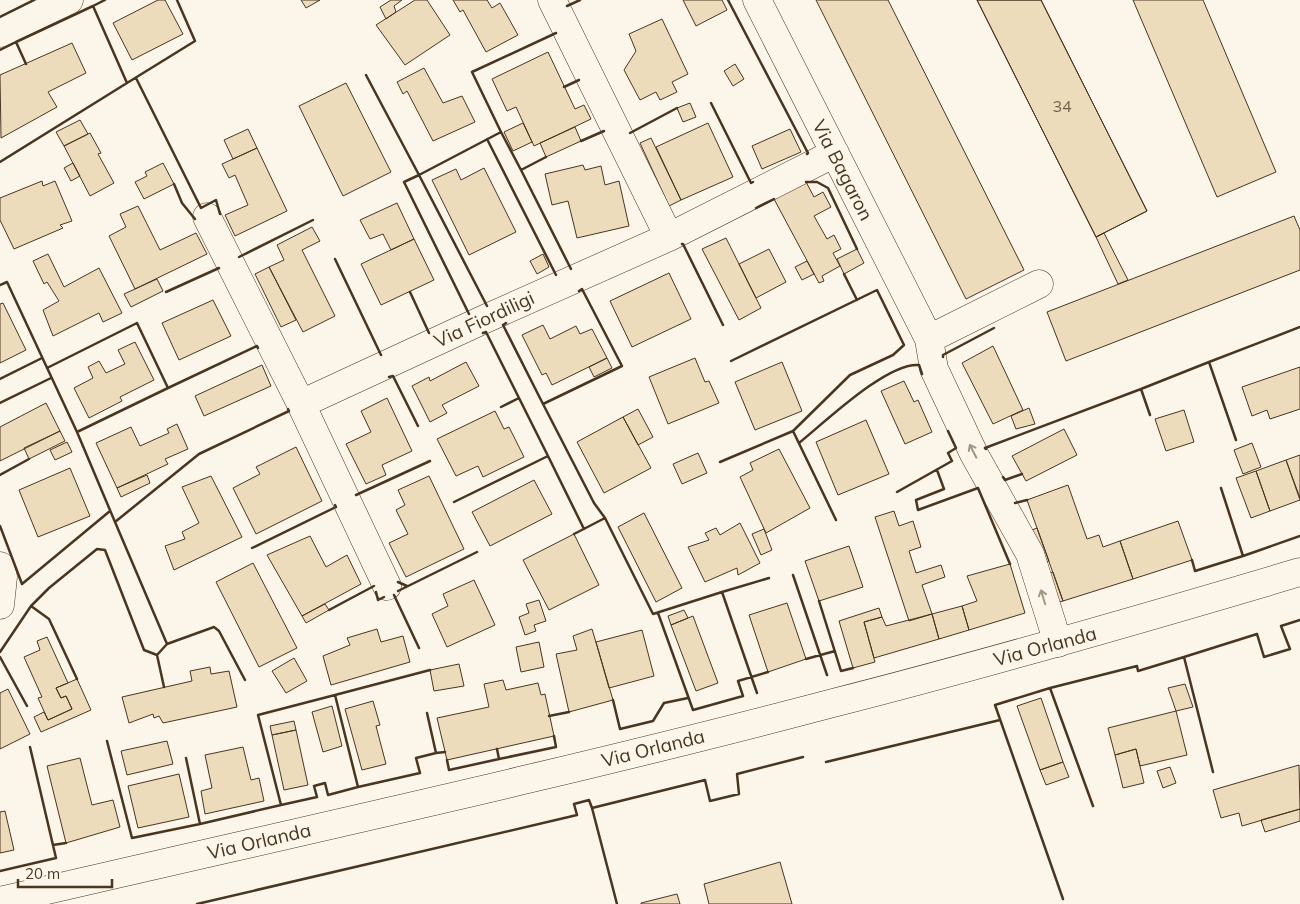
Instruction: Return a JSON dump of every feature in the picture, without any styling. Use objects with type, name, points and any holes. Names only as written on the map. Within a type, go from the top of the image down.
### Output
[{"type":"street","points":[[0,33],[69,0]]},
{"type":"street","points":[[552,0],[669,237]]},
{"type":"street","name":"Via Bagaron","points":[[757,0],[929,339],[934,369],[974,454],[1030,554],[1058,643]]},
{"type":"street","name":"Via Fiordiligi","points":[[301,404],[669,237],[835,153]]},
{"type":"street","points":[[207,217],[301,404],[387,586]]},
{"type":"street","points":[[929,339],[1039,284]]},
{"type":"street","points":[[0,566],[3,577],[0,605]]},
{"type":"street","name":"Via Orlanda","points":[[0,900],[567,769],[830,704],[1058,643],[1300,572]]},
{"type":"building","points":[[158,0],[165,0],[183,34],[132,60],[113,23]]},
{"type":"building","points":[[301,0],[320,0],[306,8]]},
{"type":"building","points":[[391,0],[402,0],[394,6],[396,12],[386,19],[380,7]]},
{"type":"building","points":[[415,0],[427,0],[450,35],[405,65],[376,25]]},
{"type":"building","points":[[453,0],[487,0],[492,8],[500,3],[518,35],[486,52],[463,10],[460,12]]},
{"type":"building","points":[[683,0],[722,0],[727,10],[696,26]]},
{"type":"building","points":[[816,0],[888,0],[1024,270],[966,299]]},
{"type":"building","points":[[977,0],[1041,0],[1147,211],[1096,237]]},
{"type":"building","points":[[977,0],[1041,0],[1147,211],[1096,237]]},
{"type":"building","points":[[1133,0],[1203,0],[1276,172],[1217,197]]},
{"type":"building","points":[[662,19],[688,74],[672,82],[677,92],[660,100],[656,92],[640,100],[624,70],[636,51],[629,34]]},
{"type":"building","points":[[72,43],[86,73],[48,92],[57,107],[1,138],[0,75]]},
{"type":"building","points":[[548,52],[575,109],[584,105],[591,119],[534,146],[516,107],[507,111],[492,79]]},
{"type":"building","points":[[735,64],[744,79],[733,86],[724,71]]},
{"type":"building","points":[[424,68],[443,103],[462,96],[475,122],[433,141],[407,91],[403,94],[397,82]]},
{"type":"building","points":[[346,83],[391,172],[343,196],[299,106]]},
{"type":"building","points":[[690,103],[696,117],[683,122],[677,108]]},
{"type":"building","points":[[80,120],[88,134],[64,146],[56,132]]},
{"type":"building","points":[[523,123],[532,142],[513,151],[504,132]]},
{"type":"building","points":[[708,123],[733,177],[681,200],[656,147]]},
{"type":"building","points":[[575,127],[581,141],[546,157],[540,143]]},
{"type":"building","points":[[248,129],[257,148],[233,159],[224,140]]},
{"type":"building","points":[[790,129],[801,152],[762,169],[752,146]]},
{"type":"building","points":[[90,133],[101,153],[98,154],[114,183],[90,196],[64,146]]},
{"type":"building","points":[[651,138],[681,200],[669,206],[640,143]]},
{"type":"building","points":[[257,148],[287,211],[235,236],[225,215],[248,205],[235,175],[229,178],[222,164]]},
{"type":"building","points":[[73,163],[80,176],[71,181],[64,168]]},
{"type":"building","points":[[163,163],[174,184],[144,199],[135,182],[147,176],[145,172]]},
{"type":"building","points":[[583,165],[585,170],[601,166],[605,185],[619,181],[629,226],[577,238],[568,201],[552,205],[545,174]]},
{"type":"building","points":[[484,168],[516,232],[469,255],[432,180],[456,169],[461,180]]},
{"type":"building","points":[[42,181],[43,186],[55,181],[72,221],[60,225],[63,228],[14,249],[0,220],[0,198]]},
{"type":"building","points":[[806,182],[814,197],[823,192],[831,207],[814,216],[827,239],[834,235],[841,249],[833,253],[840,266],[822,276],[824,281],[819,283],[774,199]]},
{"type":"building","points":[[397,203],[414,239],[391,250],[383,234],[370,239],[360,220]]},
{"type":"building","points":[[138,206],[160,250],[196,233],[207,254],[135,289],[109,236],[126,227],[120,214]]},
{"type":"building","points":[[1294,216],[1300,230],[1300,270],[1066,361],[1047,312]]},
{"type":"building","points":[[312,227],[320,241],[302,250],[335,316],[303,332],[269,267],[284,260],[277,245]]},
{"type":"building","points":[[1104,233],[1128,280],[1118,284],[1096,237]]},
{"type":"building","points":[[726,238],[761,308],[739,320],[702,249]]},
{"type":"building","points":[[414,239],[434,280],[381,305],[361,264]]},
{"type":"building","points":[[769,249],[786,282],[756,298],[739,264]]},
{"type":"building","points":[[857,249],[864,263],[844,274],[837,259]]},
{"type":"building","points":[[48,254],[64,287],[99,268],[122,313],[103,322],[99,313],[53,336],[43,310],[59,301],[47,282],[44,284],[33,261]]},
{"type":"building","points":[[543,254],[549,267],[537,274],[530,261]]},
{"type":"building","points":[[807,261],[814,274],[802,280],[795,267]]},
{"type":"building","points":[[269,267],[296,320],[281,327],[255,274]]},
{"type":"building","points":[[669,273],[691,319],[632,347],[610,301]]},
{"type":"building","points":[[157,279],[163,291],[131,307],[124,294]]},
{"type":"building","points":[[213,300],[231,336],[179,360],[162,323]]},
{"type":"building","points":[[3,303],[26,350],[0,363],[0,304]]},
{"type":"building","points":[[543,325],[550,339],[576,326],[580,334],[592,329],[607,358],[552,385],[546,373],[542,375],[522,335]]},
{"type":"building","points":[[135,342],[154,380],[120,397],[122,401],[89,418],[74,388],[93,378],[88,367],[99,361],[106,373],[125,364],[118,350]]},
{"type":"building","points":[[993,346],[1023,410],[993,424],[962,363]]},
{"type":"building","points":[[607,358],[612,368],[594,377],[589,367]]},
{"type":"building","points":[[695,358],[705,382],[709,381],[719,403],[668,424],[649,377]]},
{"type":"building","points":[[466,362],[479,386],[442,405],[447,413],[430,422],[412,386],[429,377],[430,381]]},
{"type":"building","points":[[782,362],[802,411],[755,430],[735,382]]},
{"type":"building","points":[[262,365],[271,386],[204,416],[195,396]]},
{"type":"building","points":[[1300,367],[1300,409],[1270,419],[1267,410],[1252,416],[1242,387]]},
{"type":"building","points":[[904,381],[914,402],[918,400],[932,432],[905,444],[881,391]]},
{"type":"building","points":[[387,398],[412,451],[382,465],[386,475],[366,484],[346,444],[371,432],[361,411]]},
{"type":"building","points":[[46,403],[60,431],[0,461],[0,427]]},
{"type":"building","points":[[1029,408],[1035,424],[1016,429],[1011,416]]},
{"type":"building","points":[[638,409],[653,437],[638,445],[623,417]]},
{"type":"building","points":[[1184,410],[1194,442],[1166,451],[1155,419]]},
{"type":"building","points":[[495,411],[504,429],[509,427],[524,457],[483,477],[478,466],[456,476],[437,439]]},
{"type":"building","points":[[623,417],[651,468],[604,493],[577,442]]},
{"type":"building","points":[[866,420],[889,474],[838,495],[816,442]]},
{"type":"building","points":[[177,424],[188,449],[165,459],[168,464],[117,488],[96,443],[131,427],[140,446],[169,433],[167,429]]},
{"type":"building","points":[[1064,429],[1077,455],[1026,481],[1012,456]]},
{"type":"building","points":[[60,431],[65,441],[29,459],[24,448]]},
{"type":"building","points":[[67,442],[72,452],[55,460],[50,450]]},
{"type":"building","points":[[1252,443],[1261,467],[1243,474],[1234,450]]},
{"type":"building","points":[[296,447],[322,501],[256,534],[233,488],[260,474],[256,467]]},
{"type":"building","points":[[779,449],[810,508],[766,533],[740,477],[753,470],[750,463]]},
{"type":"building","points":[[698,453],[707,473],[682,484],[673,464]]},
{"type":"building","points":[[1300,455],[1300,498],[1286,460]]},
{"type":"building","points":[[1286,460],[1300,500],[1270,511],[1256,471]]},
{"type":"building","points":[[70,468],[90,516],[38,537],[19,490]]},
{"type":"building","points":[[1256,471],[1270,511],[1251,518],[1236,478]]},
{"type":"building","points":[[147,475],[150,483],[121,497],[117,488]]},
{"type":"building","points":[[211,476],[242,537],[174,570],[165,546],[185,539],[182,532],[199,523],[182,487]]},
{"type":"building","points":[[429,476],[464,549],[406,577],[389,543],[408,534],[396,510],[405,505],[398,490]]},
{"type":"building","points":[[534,480],[552,514],[490,546],[472,512]]},
{"type":"building","points":[[1068,485],[1087,539],[1099,535],[1103,547],[1120,541],[1133,579],[1063,601],[1027,500]]},
{"type":"building","points":[[894,511],[899,526],[913,521],[921,547],[909,551],[916,573],[941,565],[945,577],[922,585],[932,614],[909,621],[875,517]]},
{"type":"building","points":[[644,513],[682,588],[656,602],[618,527]]},
{"type":"building","points":[[1178,521],[1192,560],[1133,579],[1120,541]]},
{"type":"building","points":[[740,523],[760,563],[738,575],[737,568],[705,582],[688,547],[709,540],[705,533],[716,528],[720,535]]},
{"type":"building","points":[[1037,528],[1049,561],[1043,563],[1032,530]]},
{"type":"building","points":[[764,529],[772,550],[761,555],[752,534]]},
{"type":"building","points":[[574,534],[599,585],[549,610],[523,560]]},
{"type":"building","points":[[310,536],[326,567],[347,555],[361,584],[302,616],[267,555]]},
{"type":"building","points":[[849,546],[863,587],[819,601],[805,561]]},
{"type":"building","points":[[253,563],[297,648],[259,667],[216,582]]},
{"type":"building","points":[[1010,564],[1025,613],[969,630],[962,606],[977,601],[967,576]]},
{"type":"building","points":[[1053,572],[1063,601],[1056,603],[1046,574]]},
{"type":"building","points":[[474,580],[495,625],[447,647],[432,614],[448,606],[443,594]]},
{"type":"building","points":[[539,600],[546,621],[534,625],[536,631],[525,635],[519,617],[529,613],[526,604]]},
{"type":"building","points":[[787,603],[806,659],[768,672],[749,615]]},
{"type":"building","points":[[325,604],[329,610],[306,623],[302,616]]},
{"type":"building","points":[[962,606],[969,630],[939,639],[932,614]]},
{"type":"building","points":[[879,608],[882,617],[864,622],[875,662],[853,668],[839,621]]},
{"type":"building","points":[[684,610],[688,618],[671,625],[668,616]]},
{"type":"building","points":[[932,614],[939,639],[874,658],[864,622],[882,617],[886,626]]},
{"type":"building","points":[[693,616],[718,683],[696,691],[671,625]]},
{"type":"building","points":[[377,629],[381,642],[403,636],[410,662],[331,685],[323,656],[350,645],[347,638]]},
{"type":"building","points":[[592,629],[613,700],[569,712],[556,654],[577,650],[573,636]]},
{"type":"building","points":[[642,630],[654,676],[609,688],[596,642]]},
{"type":"building","points":[[47,637],[68,683],[56,688],[61,698],[66,696],[72,709],[48,720],[38,698],[42,697],[24,657],[40,650],[37,641]]},
{"type":"building","points":[[539,642],[544,667],[521,672],[516,647]]},
{"type":"building","points":[[294,658],[307,681],[286,693],[272,671]]},
{"type":"building","points":[[459,664],[464,686],[434,691],[430,670]]},
{"type":"building","points":[[210,667],[211,674],[229,671],[237,707],[163,723],[159,716],[154,718],[153,714],[129,723],[122,697],[192,681],[190,671]]},
{"type":"building","points":[[77,679],[91,710],[41,732],[34,717],[44,712],[48,720],[72,709],[66,696],[61,698],[56,688]]},
{"type":"building","points":[[503,680],[506,690],[538,683],[541,695],[545,694],[554,736],[447,760],[437,718],[489,707],[484,684]]},
{"type":"building","points":[[1185,684],[1193,707],[1176,711],[1168,688]]},
{"type":"building","points":[[8,689],[30,734],[0,749],[0,693]]},
{"type":"building","points":[[1041,698],[1063,762],[1040,770],[1017,706]]},
{"type":"building","points":[[373,701],[380,725],[376,726],[386,764],[362,770],[345,709]]},
{"type":"building","points":[[332,706],[342,746],[323,752],[312,712]]},
{"type":"building","points":[[1176,711],[1187,755],[1140,766],[1136,749],[1115,755],[1108,728]]},
{"type":"building","points":[[294,721],[296,730],[272,735],[270,726]]},
{"type":"building","points":[[296,730],[308,785],[284,790],[272,735]]},
{"type":"building","points":[[167,741],[173,764],[127,775],[121,751]]},
{"type":"building","points":[[243,747],[251,780],[259,778],[264,801],[205,814],[201,791],[212,788],[205,755]]},
{"type":"building","points":[[1136,749],[1144,783],[1123,788],[1115,755]]},
{"type":"building","points":[[80,758],[92,805],[113,800],[120,827],[66,843],[47,766]]},
{"type":"building","points":[[1063,762],[1069,777],[1046,785],[1040,770]]},
{"type":"building","points":[[1299,765],[1300,809],[1242,826],[1239,813],[1221,818],[1213,790]]},
{"type":"building","points":[[1170,767],[1176,783],[1163,788],[1157,771]]},
{"type":"building","points":[[179,774],[189,817],[138,828],[128,786]]},
{"type":"building","points":[[1300,809],[1300,821],[1265,832],[1261,820]]},
{"type":"building","points":[[5,811],[14,850],[0,853],[0,812]]},
{"type":"building","points":[[780,862],[792,904],[709,904],[704,884]]},
{"type":"building","points":[[677,894],[680,904],[641,904],[641,903]]},
{"type":"wall","points":[[0,17],[34,0]]},
{"type":"wall","points":[[93,6],[105,0]]},
{"type":"wall","points":[[127,83],[195,41],[177,0]]},
{"type":"wall","points":[[567,6],[580,0]]},
{"type":"wall","points":[[728,0],[807,154]]},
{"type":"wall","points":[[0,162],[127,83],[93,6],[16,42]]},
{"type":"wall","points":[[366,75],[419,175],[501,132],[472,72],[556,33]]},
{"type":"wall","points":[[0,50],[16,42],[26,64]]},
{"type":"wall","points":[[136,78],[201,208],[216,200],[220,214]]},
{"type":"wall","points":[[564,87],[579,80]]},
{"type":"wall","points":[[711,103],[751,183],[753,182]]},
{"type":"wall","points":[[630,133],[677,108]]},
{"type":"wall","points":[[581,141],[604,131]]},
{"type":"wall","points":[[501,132],[521,170]]},
{"type":"wall","points":[[487,139],[556,275]]},
{"type":"wall","points":[[546,157],[521,170],[571,269]]},
{"type":"wall","points":[[469,314],[404,182],[419,175],[487,306]]},
{"type":"wall","points":[[806,182],[817,182],[828,188],[857,249]]},
{"type":"wall","points":[[174,184],[182,203],[195,219]]},
{"type":"wall","points":[[756,208],[774,199]]},
{"type":"wall","points":[[239,257],[313,220]]},
{"type":"wall","points":[[682,244],[723,325]]},
{"type":"wall","points":[[335,259],[381,355]]},
{"type":"wall","points":[[166,292],[219,268]]},
{"type":"wall","points":[[844,274],[857,300]]},
{"type":"wall","points":[[0,285],[7,282],[77,432],[168,388],[137,323],[47,368]]},
{"type":"wall","points":[[579,291],[582,289],[622,366],[543,404],[594,503],[605,518]]},
{"type":"wall","points":[[731,361],[877,290],[904,345],[893,355],[850,375],[793,431]]},
{"type":"wall","points":[[410,292],[429,333]]},
{"type":"wall","points":[[506,323],[503,325],[543,404]]},
{"type":"wall","points":[[1209,362],[1300,327]]},
{"type":"wall","points":[[943,357],[943,355],[994,328]]},
{"type":"wall","points":[[483,333],[486,332],[519,398]]},
{"type":"wall","points":[[168,388],[257,346],[258,348]]},
{"type":"wall","points":[[0,379],[42,358]]},
{"type":"wall","points":[[1141,389],[1209,362],[1236,440]]},
{"type":"wall","points":[[799,443],[856,395],[890,373],[906,367],[919,365],[922,374]]},
{"type":"wall","points":[[389,377],[393,376],[418,426]]},
{"type":"wall","points":[[0,403],[51,378]]},
{"type":"wall","points":[[986,449],[1141,389],[1150,415]]},
{"type":"wall","points":[[454,502],[548,456],[519,398],[501,407]]},
{"type":"wall","points":[[77,432],[115,522],[199,454],[289,411],[288,409]]},
{"type":"wall","points":[[720,462],[793,431],[836,520]]},
{"type":"wall","points":[[897,492],[952,461],[948,453],[956,448],[948,431]]},
{"type":"wall","points":[[548,456],[584,529]]},
{"type":"wall","points":[[0,475],[29,459]]},
{"type":"wall","points":[[356,495],[430,461]]},
{"type":"wall","points":[[937,470],[944,489],[916,500],[918,510],[978,488],[1010,564]]},
{"type":"wall","points":[[1003,477],[1005,480],[1022,474]]},
{"type":"wall","points":[[1192,560],[1195,571],[1243,556],[1221,488]]},
{"type":"wall","points":[[1015,503],[1027,500]]},
{"type":"wall","points":[[252,548],[336,507],[335,505]]},
{"type":"wall","points":[[0,526],[22,584],[110,511]]},
{"type":"wall","points":[[574,534],[605,518],[653,614],[722,592]]},
{"type":"wall","points":[[115,522],[167,644]]},
{"type":"wall","points":[[1243,556],[1300,536]]},
{"type":"wall","points":[[31,606],[49,588],[97,549],[105,550],[144,650],[157,655],[164,687]]},
{"type":"wall","points":[[398,591],[477,552]]},
{"type":"wall","points":[[793,575],[827,675]]},
{"type":"wall","points":[[757,693],[722,592],[769,578]]},
{"type":"wall","points":[[398,582],[407,586]]},
{"type":"wall","points":[[329,610],[374,586]]},
{"type":"wall","points":[[376,592],[378,600],[384,597]]},
{"type":"wall","points":[[394,595],[419,648]]},
{"type":"wall","points":[[819,601],[841,671],[853,668]]},
{"type":"wall","points":[[0,652],[31,606],[49,619],[77,679]]},
{"type":"wall","points":[[658,613],[693,710],[743,696],[738,681],[768,672]]},
{"type":"wall","points":[[1184,657],[1257,634],[1264,657],[1290,649],[1281,626],[1300,620]]},
{"type":"wall","points":[[157,655],[167,644],[214,627],[219,631],[245,680]]},
{"type":"wall","points":[[806,659],[835,651]]},
{"type":"wall","points":[[0,657],[27,706]]},
{"type":"wall","points":[[1050,688],[1137,666],[1138,671],[1184,657],[1213,772]]},
{"type":"wall","points":[[430,670],[335,695],[358,787],[420,773],[416,758],[436,753]]},
{"type":"wall","points":[[1063,899],[995,705],[1050,688],[1093,806]]},
{"type":"wall","points":[[335,695],[258,715],[281,805],[317,797],[314,786],[325,783],[328,795],[358,787]]},
{"type":"wall","points":[[613,700],[620,729],[653,721],[664,703],[688,698]]},
{"type":"wall","points":[[549,716],[569,712]]},
{"type":"wall","points":[[427,713],[436,753],[445,752]]},
{"type":"wall","points":[[826,762],[1000,720]]},
{"type":"wall","points":[[497,749],[499,759],[556,747],[554,736]]},
{"type":"wall","points":[[107,741],[132,838],[200,824]]},
{"type":"wall","points":[[0,871],[56,858],[30,747]]},
{"type":"wall","points":[[617,904],[592,808],[705,780],[710,801],[739,794],[737,774],[803,757]]},
{"type":"wall","points":[[186,758],[200,824],[281,805]]},
{"type":"wall","points":[[447,760],[449,770],[499,759]]},
{"type":"wall","points":[[197,904],[577,815],[574,804],[589,800],[592,808]]},
{"type":"wall","points":[[53,845],[66,843]]}]
